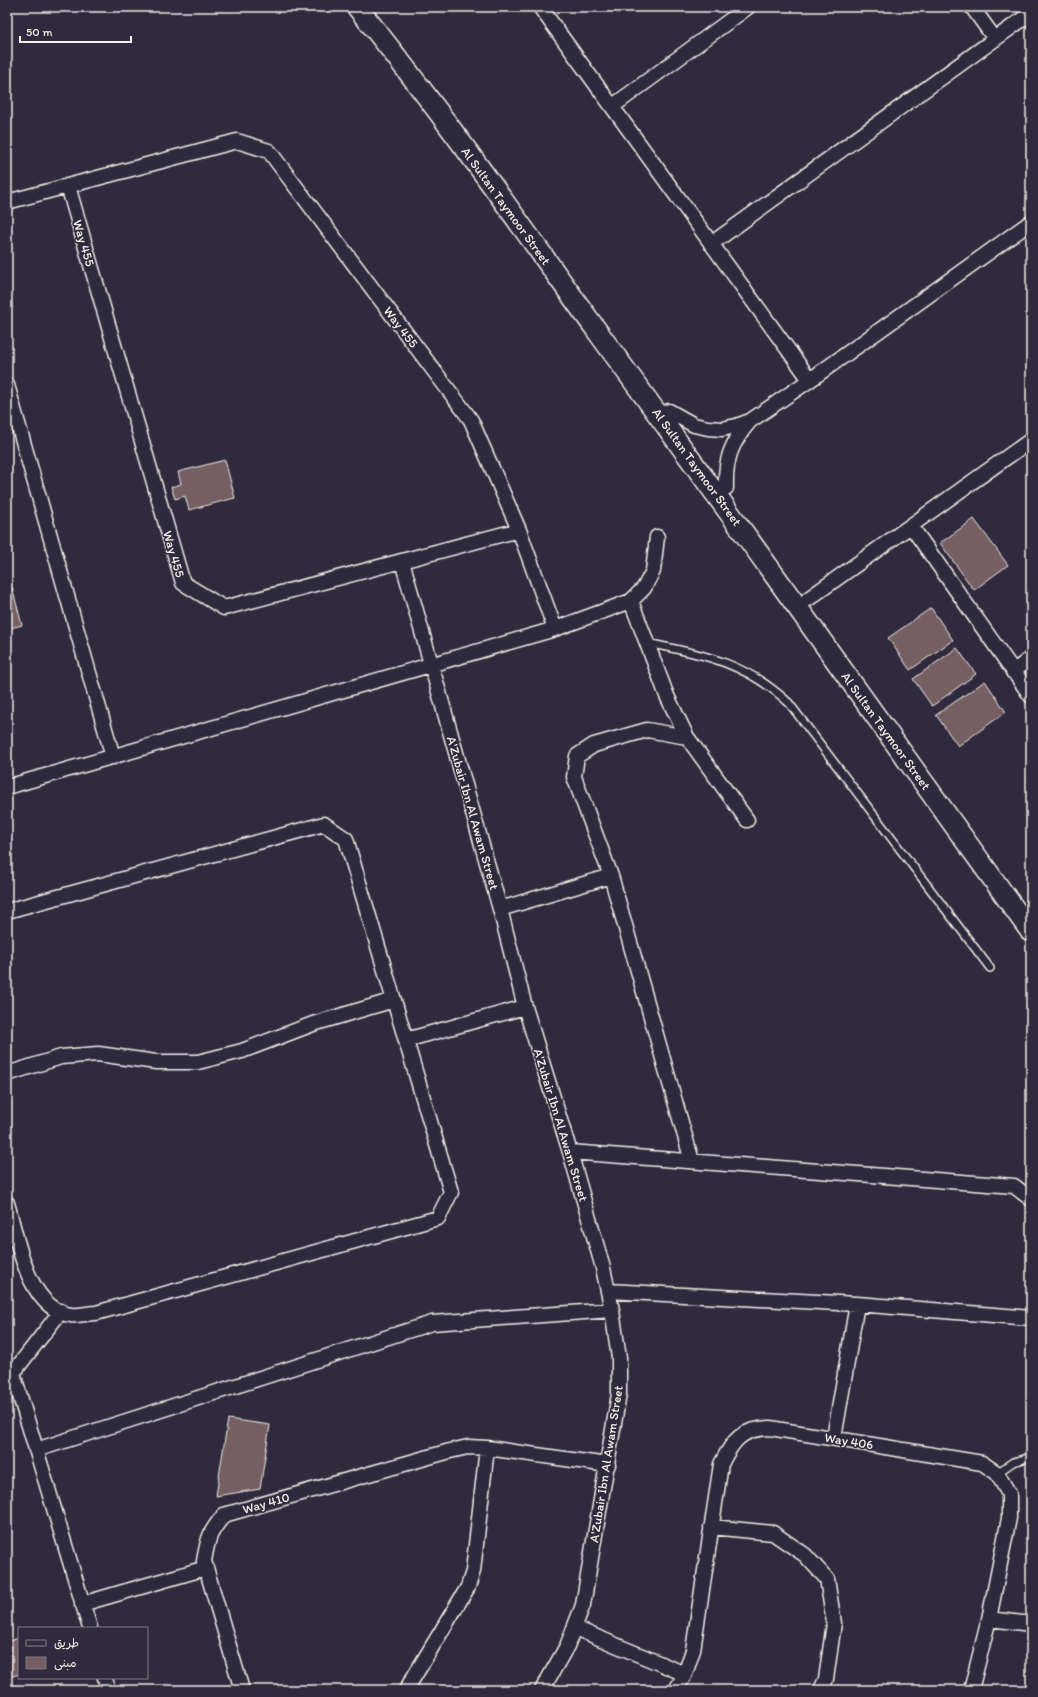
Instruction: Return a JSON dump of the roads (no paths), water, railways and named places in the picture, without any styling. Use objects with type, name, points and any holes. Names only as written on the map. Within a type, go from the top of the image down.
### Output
[{"type":"main road","name":"Al Sultan Taymoor Street","points":[[357,7],[391,48],[460,142],[1031,932]]},
{"type":"main road","name":"Al Sultan Taymoor Street","points":[[372,7],[482,149],[669,411],[808,599],[1031,912]]},
{"type":"street","points":[[540,7],[810,380]]},
{"type":"street","points":[[612,106],[747,7]]},
{"type":"street","points":[[972,7],[995,39]]},
{"type":"street","points":[[711,244],[1031,13]]},
{"type":"street","name":"Way 455","points":[[7,202],[237,141],[268,151],[471,420],[519,530],[555,629]]},
{"type":"street","name":"Way 455","points":[[68,186],[183,583],[224,608],[519,530]]},
{"type":"street","points":[[669,411],[694,425],[708,428],[722,429],[750,421],[810,380],[1031,222]]},
{"type":"street","points":[[7,386],[113,757]]},
{"type":"street","points":[[726,488],[726,466],[732,445],[750,421]]},
{"type":"street","points":[[808,599],[1031,440]]},
{"type":"street","points":[[911,526],[1031,696]]},
{"type":"street","points":[[7,787],[555,629],[631,601],[644,588],[653,571],[657,537]]},
{"type":"street","name":"A'Zubair Ibn Al Awam Street","points":[[402,561],[500,909],[525,1007],[570,1152],[608,1291],[619,1358],[619,1394],[583,1605],[575,1628],[542,1690]]},
{"type":"street","points":[[631,601],[667,696],[687,737],[747,820]]},
{"type":"street","points":[[1013,672],[1031,658]]},
{"type":"street","points":[[687,737],[647,730],[594,745],[577,756],[574,777],[612,876],[692,1161]]},
{"type":"street","points":[[7,910],[324,824],[346,839],[451,1192],[438,1218],[96,1313],[72,1315],[61,1311],[41,1296],[32,1283],[24,1264],[7,1203]]},
{"type":"street","points":[[500,909],[612,876]]},
{"type":"street","points":[[7,1074],[61,1057],[98,1054],[156,1062],[198,1062],[242,1051],[313,1024],[394,1000]]},
{"type":"street","points":[[406,1040],[525,1007]]},
{"type":"street","points":[[570,1152],[1014,1186],[1031,1199]]},
{"type":"street","points":[[608,1291],[856,1304],[1031,1318]]},
{"type":"street","points":[[834,1438],[856,1304]]},
{"type":"street","points":[[36,1450],[432,1323],[612,1310]]},
{"type":"street","points":[[61,1311],[10,1374],[36,1450],[90,1627]]},
{"type":"street","name":"Way 406","points":[[676,1690],[685,1674],[693,1650],[721,1464],[729,1448],[739,1437],[755,1429],[770,1428],[982,1463],[997,1473],[1009,1494],[1009,1518],[989,1619],[971,1690]]},
{"type":"street","name":"Way 410","points":[[242,1690],[204,1561],[212,1530],[224,1515],[468,1447],[487,1448],[608,1465]]},
{"type":"street","points":[[406,1690],[468,1587],[473,1571],[487,1448]]},
{"type":"street","points":[[711,1527],[773,1533],[805,1555],[827,1579],[834,1623],[826,1686]]},
{"type":"street","points":[[82,1604],[206,1568]]},
{"type":"street","points":[[989,1619],[1031,1624]]},
{"type":"street","points":[[575,1628],[685,1674]]},
{"type":"street","points":[[105,1679],[108,1690]]},
{"type":"lane","points":[[647,643],[697,653],[732,666],[760,679],[772,687],[789,703],[990,968]]},
{"type":"lane","points":[[997,1473],[1013,1462],[1031,1457]]}]
